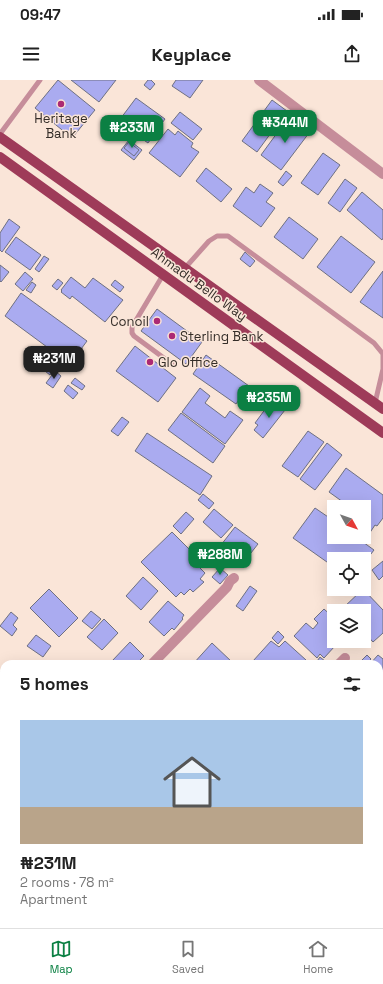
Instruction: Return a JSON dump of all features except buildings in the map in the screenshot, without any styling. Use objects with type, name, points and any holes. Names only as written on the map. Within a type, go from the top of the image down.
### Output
[{"type":"main road","name":"Ahmadu Bello Way","points":[[0,135],[379,406]]},
{"type":"main road","name":"Ahmadu Bello Way","points":[[0,157],[383,432]]},
{"type":"street","points":[[259,80],[383,174]]},
{"type":"street","points":[[156,660],[234,578]]},
{"type":"lane","points":[[0,135],[40,80]]},
{"type":"lane","points":[[185,268],[216,236],[228,236],[374,343],[383,354],[379,406]]},
{"type":"lane","points":[[164,274],[132,327],[132,333],[172,364]]},
{"type":"place","name":"Heritage Bank","points":[[61,104]]},
{"type":"place","name":"Conoil","points":[[157,321]]},
{"type":"place","name":"Sterling Bank","points":[[172,336]]},
{"type":"place","name":"Glo Office","points":[[150,362]]}]
